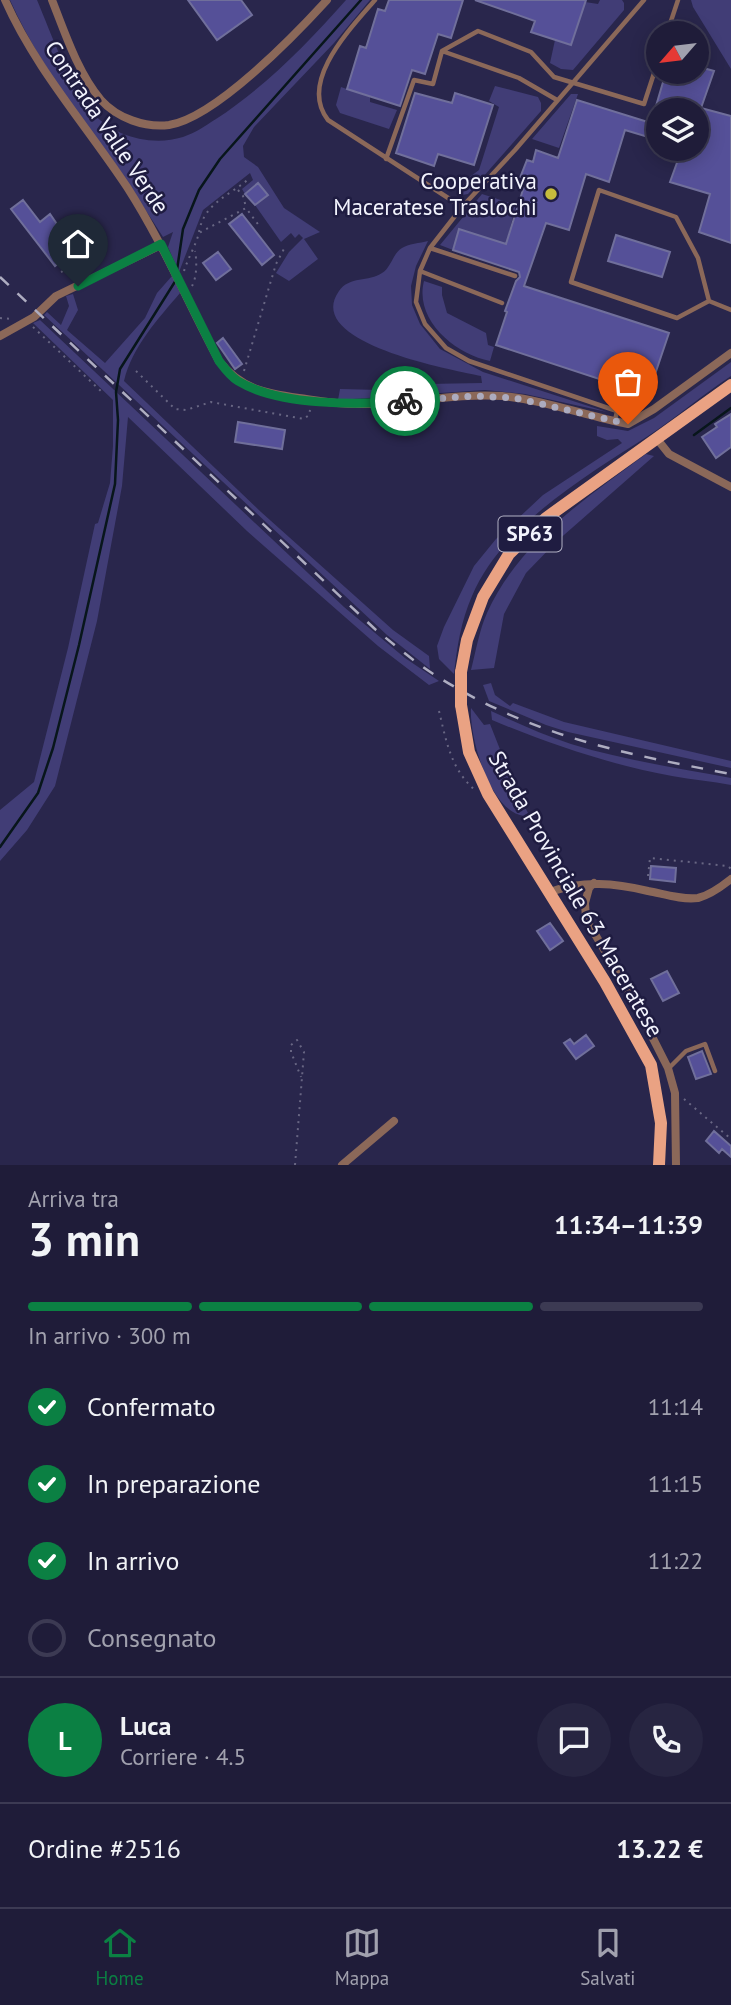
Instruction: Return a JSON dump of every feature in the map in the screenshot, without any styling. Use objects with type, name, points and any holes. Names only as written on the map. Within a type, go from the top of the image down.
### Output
[{"type":"main road","name":"Strada Provinciale 63 Maceratese","points":[[659,1165],[661,1123],[652,1065],[606,982],[488,794],[469,752],[461,705],[461,672],[467,639],[483,597],[509,555],[546,518],[731,385]]},
{"type":"street","name":"Contrada Valle Verde","points":[[5,0],[38,62],[125,185],[161,244],[219,361],[230,376],[239,382]]},
{"type":"street","points":[[51,0],[89,84],[102,102],[116,114],[153,125],[171,125],[192,116],[226,94],[269,59],[327,0]]},
{"type":"street","points":[[0,336],[27,321],[56,296],[161,244]]},
{"type":"street","points":[[239,382],[260,391],[311,400],[363,404],[499,396],[530,400],[628,424],[640,419],[731,353]]},
{"type":"street","points":[[657,439],[669,454],[731,487]]},
{"type":"street","points":[[550,892],[577,884],[594,883],[627,886],[677,898],[697,898],[710,894],[731,879]]},
{"type":"street","points":[[594,883],[589,888],[585,904],[586,919],[632,997],[668,1068],[675,1093],[676,1165]]},
{"type":"street","points":[[342,1165],[394,1121]]},
{"type":"lane","points":[[375,0],[337,45],[317,96],[319,109],[328,120],[462,207]]},
{"type":"lane","points":[[614,421],[617,411],[469,361],[446,348],[425,324],[416,302],[420,271],[430,248],[462,207],[644,0]]},
{"type":"lane","points":[[671,21],[678,0]]},
{"type":"lane","points":[[386,159],[414,80],[433,84],[442,51],[478,31],[531,52],[554,77],[571,84],[644,104],[651,84]]},
{"type":"lane","points":[[442,51],[519,78],[557,100]]},
{"type":"lane","points":[[599,190],[676,217],[698,258],[709,301],[677,318],[572,282],[599,190]]},
{"type":"lane","points":[[430,248],[515,276]]},
{"type":"lane","points":[[420,271],[502,303]]},
{"type":"lane","points":[[709,301],[731,310]]},
{"type":"lane","points":[[668,1068],[686,1051],[705,1044],[715,1071]]},
{"type":"path","points":[[178,281],[182,279],[194,250],[205,212],[250,178]]},
{"type":"path","points":[[237,189],[243,196],[246,208],[260,227]]},
{"type":"path","points":[[199,233],[246,208]]},
{"type":"path","points":[[239,382],[273,272],[284,248]]},
{"type":"path","points":[[185,293],[194,283],[194,250]]},
{"type":"path","points":[[61,272],[76,265],[98,276]]},
{"type":"path","points":[[27,321],[104,394]]},
{"type":"path","points":[[136,371],[175,409],[186,411],[211,402],[304,419],[309,415],[311,400]]},
{"type":"path","points":[[439,711],[450,754],[457,769],[472,788],[481,795],[488,794]]},
{"type":"path","points":[[648,876],[650,858],[728,866],[731,869]]},
{"type":"path","points":[[295,1165],[304,1052],[297,1040],[291,1045],[291,1052],[301,1077]]},
{"type":"path","points":[[675,1093],[731,1139]]},
{"type":"shaded area","points":[[10,0],[37,0],[76,87],[100,120],[121,133],[158,141],[187,135],[216,119],[252,93],[285,64],[346,0],[370,0],[334,43],[254,127],[243,146],[244,157],[258,167],[284,208],[320,232],[304,239],[318,259],[289,281],[276,273],[289,252],[303,238],[299,234],[295,238],[291,233],[281,242],[255,205],[267,195],[245,194],[242,189],[253,180],[250,173],[203,210],[179,272],[168,247],[173,232],[163,237],[62,92],[25,31]]},
{"type":"shaded area","points":[[600,0],[622,0],[624,10],[573,70],[561,69],[550,63],[555,40],[571,45],[585,2],[598,4]]},
{"type":"shaded area","points":[[691,0],[731,0],[731,69],[709,33],[709,21],[702,21]]},
{"type":"shaded area","points":[[495,86],[538,97],[541,111],[468,194],[462,195],[460,189],[467,179],[479,170],[499,107],[489,101]]},
{"type":"shaded area","points":[[341,87],[370,97],[370,102],[397,110],[389,129],[340,113],[336,105]]},
{"type":"shaded area","points":[[571,94],[578,94],[559,148],[532,139]]},
{"type":"shaded area","points":[[482,194],[516,205],[506,244],[460,230],[453,250],[440,245]]},
{"type":"shaded area","points":[[428,241],[416,266],[411,286],[412,305],[420,324],[440,349],[483,372],[607,412],[525,394],[485,390],[338,400],[340,389],[380,390],[427,384],[482,383],[481,376],[414,360],[360,339],[342,325],[333,309],[343,286],[377,276],[388,268],[402,248]]},
{"type":"shaded area","points":[[172,276],[180,293],[139,345],[124,381],[261,512],[393,630],[429,656],[430,669],[387,635],[44,315],[47,312],[61,325],[69,306],[66,296],[73,294],[78,310],[67,330],[105,363],[145,318],[157,293]]},
{"type":"shaded area","points":[[424,281],[442,287],[447,313],[486,333],[488,345],[494,347],[490,361],[464,351],[440,333],[425,309]]},
{"type":"shaded area","points":[[40,320],[344,607],[405,658],[439,681],[429,685],[378,646],[247,531],[128,417],[122,486],[97,621],[55,786],[27,830],[0,861],[0,810],[34,782],[68,648],[95,524],[98,523],[110,483],[113,446],[113,400],[33,323]]},
{"type":"shaded area","points":[[731,362],[731,376],[659,429],[573,485],[548,504],[503,547],[486,570],[468,605],[454,674],[439,659],[437,646],[474,566],[496,539],[543,495],[622,443],[618,439],[607,440],[597,436],[597,426],[628,431],[654,418]]},
{"type":"shaded area","points":[[646,454],[654,456],[556,542],[526,573],[504,614],[494,668],[471,670],[487,613],[517,565],[535,543],[577,505]]},
{"type":"shaded area","points":[[491,683],[495,695],[510,706],[513,703],[564,722],[731,761],[731,768],[546,725],[489,701],[483,685]]},
{"type":"shaded area","points":[[471,708],[484,725],[490,724],[528,813],[524,816],[501,802],[492,788],[478,754]]},
{"type":"shaded area","points":[[491,711],[571,744],[631,759],[731,778],[731,785],[649,771],[580,753],[492,720]]},
{"type":"building","points":[[188,0],[241,0],[252,15],[217,40]]},
{"type":"building","points":[[389,0],[463,0],[451,38],[438,34],[425,74],[412,70],[400,106],[347,89],[360,46],[366,48],[378,9],[385,11]]},
{"type":"building","points":[[475,0],[586,0],[571,45],[531,32],[535,21]]},
{"type":"building","points":[[709,70],[714,71],[705,98],[658,98],[662,84],[709,84]]},
{"type":"building","points":[[415,93],[452,103],[455,93],[493,105],[474,165],[438,154],[434,166],[396,153]]},
{"type":"building","points":[[577,100],[646,121],[646,136],[625,130],[609,182],[586,174],[569,230],[546,223],[524,286],[669,333],[648,395],[496,345],[507,312],[505,311],[520,277],[519,272],[453,250],[459,229],[506,244],[526,180],[520,178],[527,160],[533,162],[536,150],[558,158]]},
{"type":"building","points":[[709,110],[731,116],[731,243],[699,232],[710,194],[670,182],[678,161],[709,161]]},
{"type":"building","points":[[258,183],[268,195],[255,205],[245,194]]},
{"type":"building","points":[[23,200],[40,222],[50,214],[63,233],[53,239],[66,257],[55,266],[11,209]]},
{"type":"building","points":[[242,214],[274,255],[262,265],[229,224]]},
{"type":"building","points":[[616,235],[670,252],[662,277],[608,261]]},
{"type":"building","points":[[218,252],[231,269],[216,280],[203,263]]},
{"type":"building","points":[[223,338],[242,364],[235,369],[217,343]]},
{"type":"building","points":[[731,414],[731,447],[716,458],[702,437],[717,427],[715,424]]},
{"type":"building","points":[[238,422],[285,430],[282,449],[235,442]]},
{"type":"building","points":[[651,866],[676,868],[675,882],[650,879]]},
{"type":"building","points":[[550,923],[563,941],[550,950],[537,931]]},
{"type":"building","points":[[667,971],[679,993],[663,1001],[651,979]]},
{"type":"building","points":[[586,1035],[594,1046],[576,1059],[564,1043],[570,1039],[574,1044]]},
{"type":"building","points":[[702,1051],[711,1074],[696,1079],[688,1057]]},
{"type":"building","points":[[714,1131],[731,1146],[731,1157],[722,1149],[719,1153],[706,1141]]},
{"type":"waterway","points":[[177,270],[183,229],[199,190],[220,159],[361,0]]},
{"type":"waterway","points":[[0,847],[38,793],[53,748],[79,645],[115,484],[118,420],[116,392],[120,369],[176,280]]},
{"type":"waterway","points":[[694,435],[731,408]]},
{"type":"railway","points":[[0,277],[376,630],[427,670],[471,696],[542,728],[614,750],[731,774]]},
{"type":"way so far","points":[[405,401],[499,396],[530,400],[628,424]]},
{"type":"place","name":"Cooperativa Maceratese Traslochi","points":[[551,194]]},
{"type":"route","points":[[78,286],[161,244],[219,361],[230,376],[239,382],[260,391],[321,402],[363,404],[405,401]]}]
